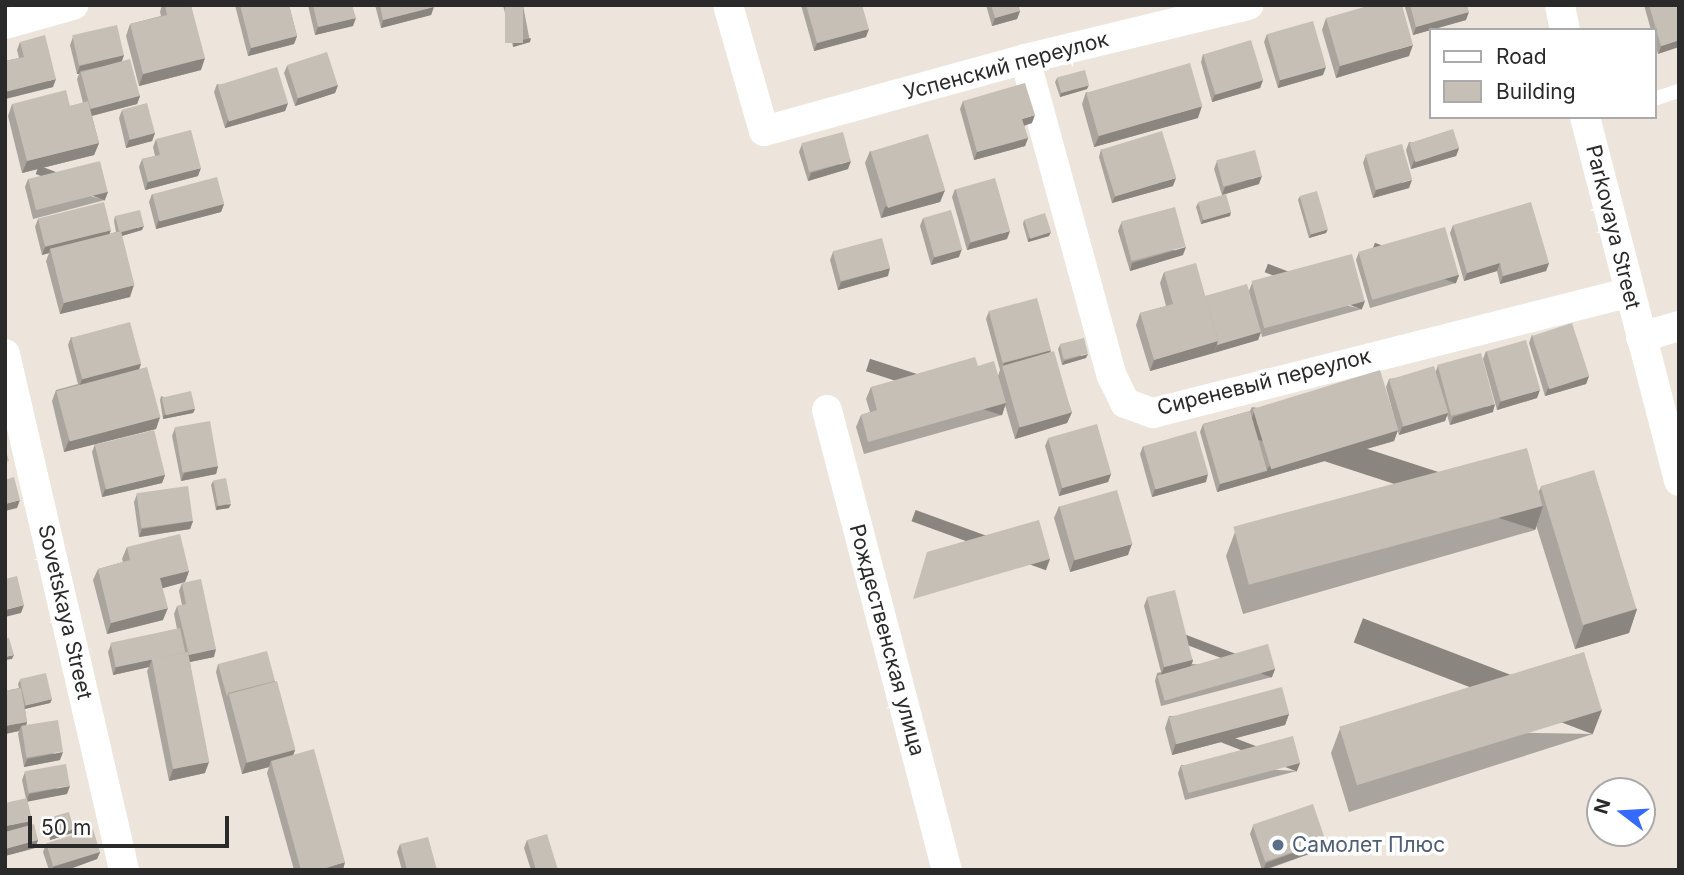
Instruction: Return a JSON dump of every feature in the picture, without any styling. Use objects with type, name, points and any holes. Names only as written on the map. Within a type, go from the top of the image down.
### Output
[{"type":"street","points":[[5,24],[73,5]]},
{"type":"street","name":"Успенский переулок","points":[[728,5],[764,131],[1025,59],[1249,5]]},
{"type":"street","points":[[1560,5],[1565,28]]},
{"type":"street","name":"Сиреневый переулок","points":[[1025,59],[1112,376],[1125,402],[1153,412],[1630,292]]},
{"type":"street","name":"Parkovaya Street","points":[[1588,119],[1679,481]]},
{"type":"street","points":[[1642,337],[1679,326]]},
{"type":"street","name":"Sovetskaya Street","points":[[5,354],[124,870]]},
{"type":"street","name":"Рождественская улица","points":[[827,410],[947,870]]},
{"type":"lane","points":[[1656,98],[1679,91]]},
{"type":"building","points":[[165,5],[191,5],[205,58],[143,74],[130,24],[167,15]]},
{"type":"building","points":[[240,5],[289,5],[297,36],[251,48]]},
{"type":"building","points":[[313,5],[352,5],[356,18],[318,27]]},
{"type":"building","points":[[380,5],[434,5],[434,7],[383,20]]},
{"type":"building","points":[[505,5],[523,5],[523,43],[505,43]]},
{"type":"building","points":[[806,5],[862,5],[869,29],[817,43]]},
{"type":"building","points":[[991,5],[1018,5],[1020,11],[995,18]]},
{"type":"building","points":[[1371,5],[1402,5],[1413,45],[1340,66],[1326,18]]},
{"type":"building","points":[[1410,5],[1467,5],[1469,12],[1416,27]]},
{"type":"building","points":[[1649,5],[1679,5],[1679,40],[1661,46]]},
{"type":"building","points":[[1313,21],[1326,67],[1280,80],[1267,34]]},
{"type":"building","points":[[117,25],[124,55],[79,66],[72,35]]},
{"type":"building","points":[[45,35],[56,79],[5,92],[5,61],[24,57],[20,42]]},
{"type":"building","points":[[1251,40],[1263,80],[1215,95],[1203,55]]},
{"type":"building","points":[[327,52],[338,85],[298,98],[287,65]]},
{"type":"building","points":[[130,59],[140,96],[91,109],[81,72]]},
{"type":"building","points":[[1190,63],[1202,106],[1099,136],[1086,93]]},
{"type":"building","points":[[277,67],[288,103],[229,121],[218,85]]},
{"type":"building","points":[[1085,70],[1089,85],[1061,93],[1057,78]]},
{"type":"building","points":[[1025,83],[1035,115],[1022,119],[1028,138],[977,152],[963,101]]},
{"type":"building","points":[[66,90],[70,106],[88,101],[99,143],[27,161],[12,104]]},
{"type":"building","points":[[147,103],[155,133],[130,140],[122,110]]},
{"type":"building","points":[[1453,129],[1459,148],[1415,162],[1409,143]]},
{"type":"building","points":[[191,130],[201,168],[148,182],[142,159],[160,155],[156,139]]},
{"type":"building","points":[[1162,131],[1176,178],[1115,197],[1101,150]]},
{"type":"building","points":[[843,132],[851,161],[809,172],[801,143]]},
{"type":"building","points":[[928,134],[945,190],[888,208],[871,152]]},
{"type":"building","points":[[1402,144],[1412,180],[1376,190],[1365,154]]},
{"type":"building","points":[[1255,150],[1262,176],[1223,186],[1216,160]]},
{"type":"building","points":[[100,161],[108,192],[36,210],[28,179]]},
{"type":"building","points":[[217,177],[224,204],[160,221],[152,194]]},
{"type":"building","points":[[995,178],[1010,231],[971,242],[956,189]]},
{"type":"building","points":[[1317,191],[1328,229],[1311,234],[1300,196]]},
{"type":"building","points":[[1226,194],[1231,212],[1203,220],[1198,202]]},
{"type":"building","points":[[104,202],[111,230],[45,247],[38,218]]},
{"type":"building","points":[[1531,202],[1549,263],[1503,276],[1500,263],[1467,273],[1453,225]]},
{"type":"building","points":[[1175,207],[1186,247],[1132,261],[1121,221]]},
{"type":"building","points":[[140,210],[144,226],[119,231],[115,216]]},
{"type":"building","points":[[951,210],[962,249],[934,257],[923,218]]},
{"type":"building","points":[[1045,213],[1051,232],[1030,239],[1024,220]]},
{"type":"building","points":[[1445,227],[1459,275],[1372,300],[1358,252]]},
{"type":"building","points":[[121,231],[135,285],[64,303],[50,249]]},
{"type":"building","points":[[882,238],[890,268],[841,281],[833,251]]},
{"type":"building","points":[[1352,254],[1365,301],[1264,328],[1252,281]]},
{"type":"building","points":[[1196,263],[1218,341],[1154,360],[1140,313],[1173,304],[1164,272]]},
{"type":"building","points":[[1247,284],[1261,332],[1217,345],[1205,296]]},
{"type":"building","points":[[1037,298],[1051,350],[1003,363],[989,311]]},
{"type":"building","points":[[130,322],[141,364],[82,379],[71,338]]},
{"type":"building","points":[[1572,323],[1589,376],[1549,389],[1532,336]]},
{"type":"building","points":[[1084,338],[1088,354],[1064,360],[1060,344]]},
{"type":"building","points":[[1526,340],[1540,390],[1501,401],[1487,351]]},
{"type":"building","points":[[1054,351],[1072,413],[1020,427],[1002,366]]},
{"type":"building","points":[[1481,353],[1495,404],[1451,416],[1438,365]]},
{"type":"building","points":[[975,357],[978,366],[994,361],[1006,403],[868,442],[861,415],[877,410],[871,387]]},
{"type":"building","points":[[1434,366],[1448,413],[1403,427],[1389,380]]},
{"type":"building","points":[[147,367],[160,417],[70,442],[56,391]]},
{"type":"building","points":[[1380,370],[1398,430],[1271,469],[1253,409]]},
{"type":"building","points":[[191,391],[195,409],[166,415],[162,398]]},
{"type":"building","points":[[1250,411],[1267,471],[1220,484],[1203,425]]},
{"type":"building","points":[[210,421],[218,466],[183,473],[175,427]]},
{"type":"building","points":[[1097,424],[1111,474],[1062,488],[1048,438]]},
{"type":"building","points":[[154,430],[165,475],[106,489],[95,445]]},
{"type":"building","points":[[1196,431],[1208,474],[1156,489],[1143,446]]},
{"type":"building","points":[[1527,448],[1543,506],[1249,585],[1233,527]]},
{"type":"building","points":[[1594,470],[1636,609],[1583,625],[1540,486]]},
{"type":"building","points":[[14,477],[20,500],[5,504],[5,480]]},
{"type":"building","points":[[226,478],[231,504],[218,506],[213,480]]},
{"type":"building","points":[[188,486],[193,521],[141,528],[137,493]]},
{"type":"building","points":[[1117,490],[1132,544],[1075,560],[1059,507]]},
{"type":"building","points":[[1039,520],[1050,559],[913,599],[927,552]]},
{"type":"building","points":[[180,534],[189,571],[160,578],[168,608],[111,623],[98,569],[130,560],[127,547]]},
{"type":"building","points":[[17,576],[24,605],[5,610],[5,579]]},
{"type":"building","points":[[201,579],[216,649],[189,655],[177,606],[186,604],[182,583]]},
{"type":"building","points":[[1175,590],[1192,660],[1164,667],[1147,597]]},
{"type":"building","points":[[180,628],[185,652],[116,667],[111,643]]},
{"type":"building","points":[[5,638],[9,638],[14,655],[5,657]]},
{"type":"building","points":[[1268,644],[1275,669],[1165,701],[1157,676]]},
{"type":"building","points":[[267,651],[275,681],[228,693],[227,697],[218,664]]},
{"type":"building","points":[[188,652],[209,762],[173,769],[152,659]]},
{"type":"building","points":[[1584,652],[1602,710],[1357,785],[1339,727]]},
{"type":"building","points":[[46,673],[52,699],[26,705],[20,679]]},
{"type":"building","points":[[277,681],[295,750],[247,763],[229,694]]},
{"type":"building","points":[[1282,687],[1289,714],[1176,744],[1169,717]]},
{"type":"building","points":[[21,688],[27,722],[5,726],[5,691]]},
{"type":"building","points":[[58,720],[63,752],[26,757],[21,726]]},
{"type":"building","points":[[1293,736],[1300,763],[1188,793],[1181,766]]},
{"type":"building","points":[[314,749],[345,862],[320,870],[301,870],[271,761]]},
{"type":"building","points":[[66,764],[70,786],[28,793],[25,771]]},
{"type":"building","points":[[27,798],[32,821],[5,826],[5,803]]},
{"type":"building","points":[[1313,804],[1326,841],[1265,862],[1252,825]]},
{"type":"building","points":[[69,812],[74,829],[51,836],[46,819]]},
{"type":"building","points":[[34,824],[38,840],[5,849],[5,832]]},
{"type":"building","points":[[93,829],[100,852],[53,866],[46,843]]},
{"type":"building","points":[[547,834],[558,870],[536,870],[527,840]]},
{"type":"building","points":[[428,837],[437,870],[407,870],[400,844]]},
{"type":"place","name":"Самолет Плюс","points":[[1278,845]]}]
